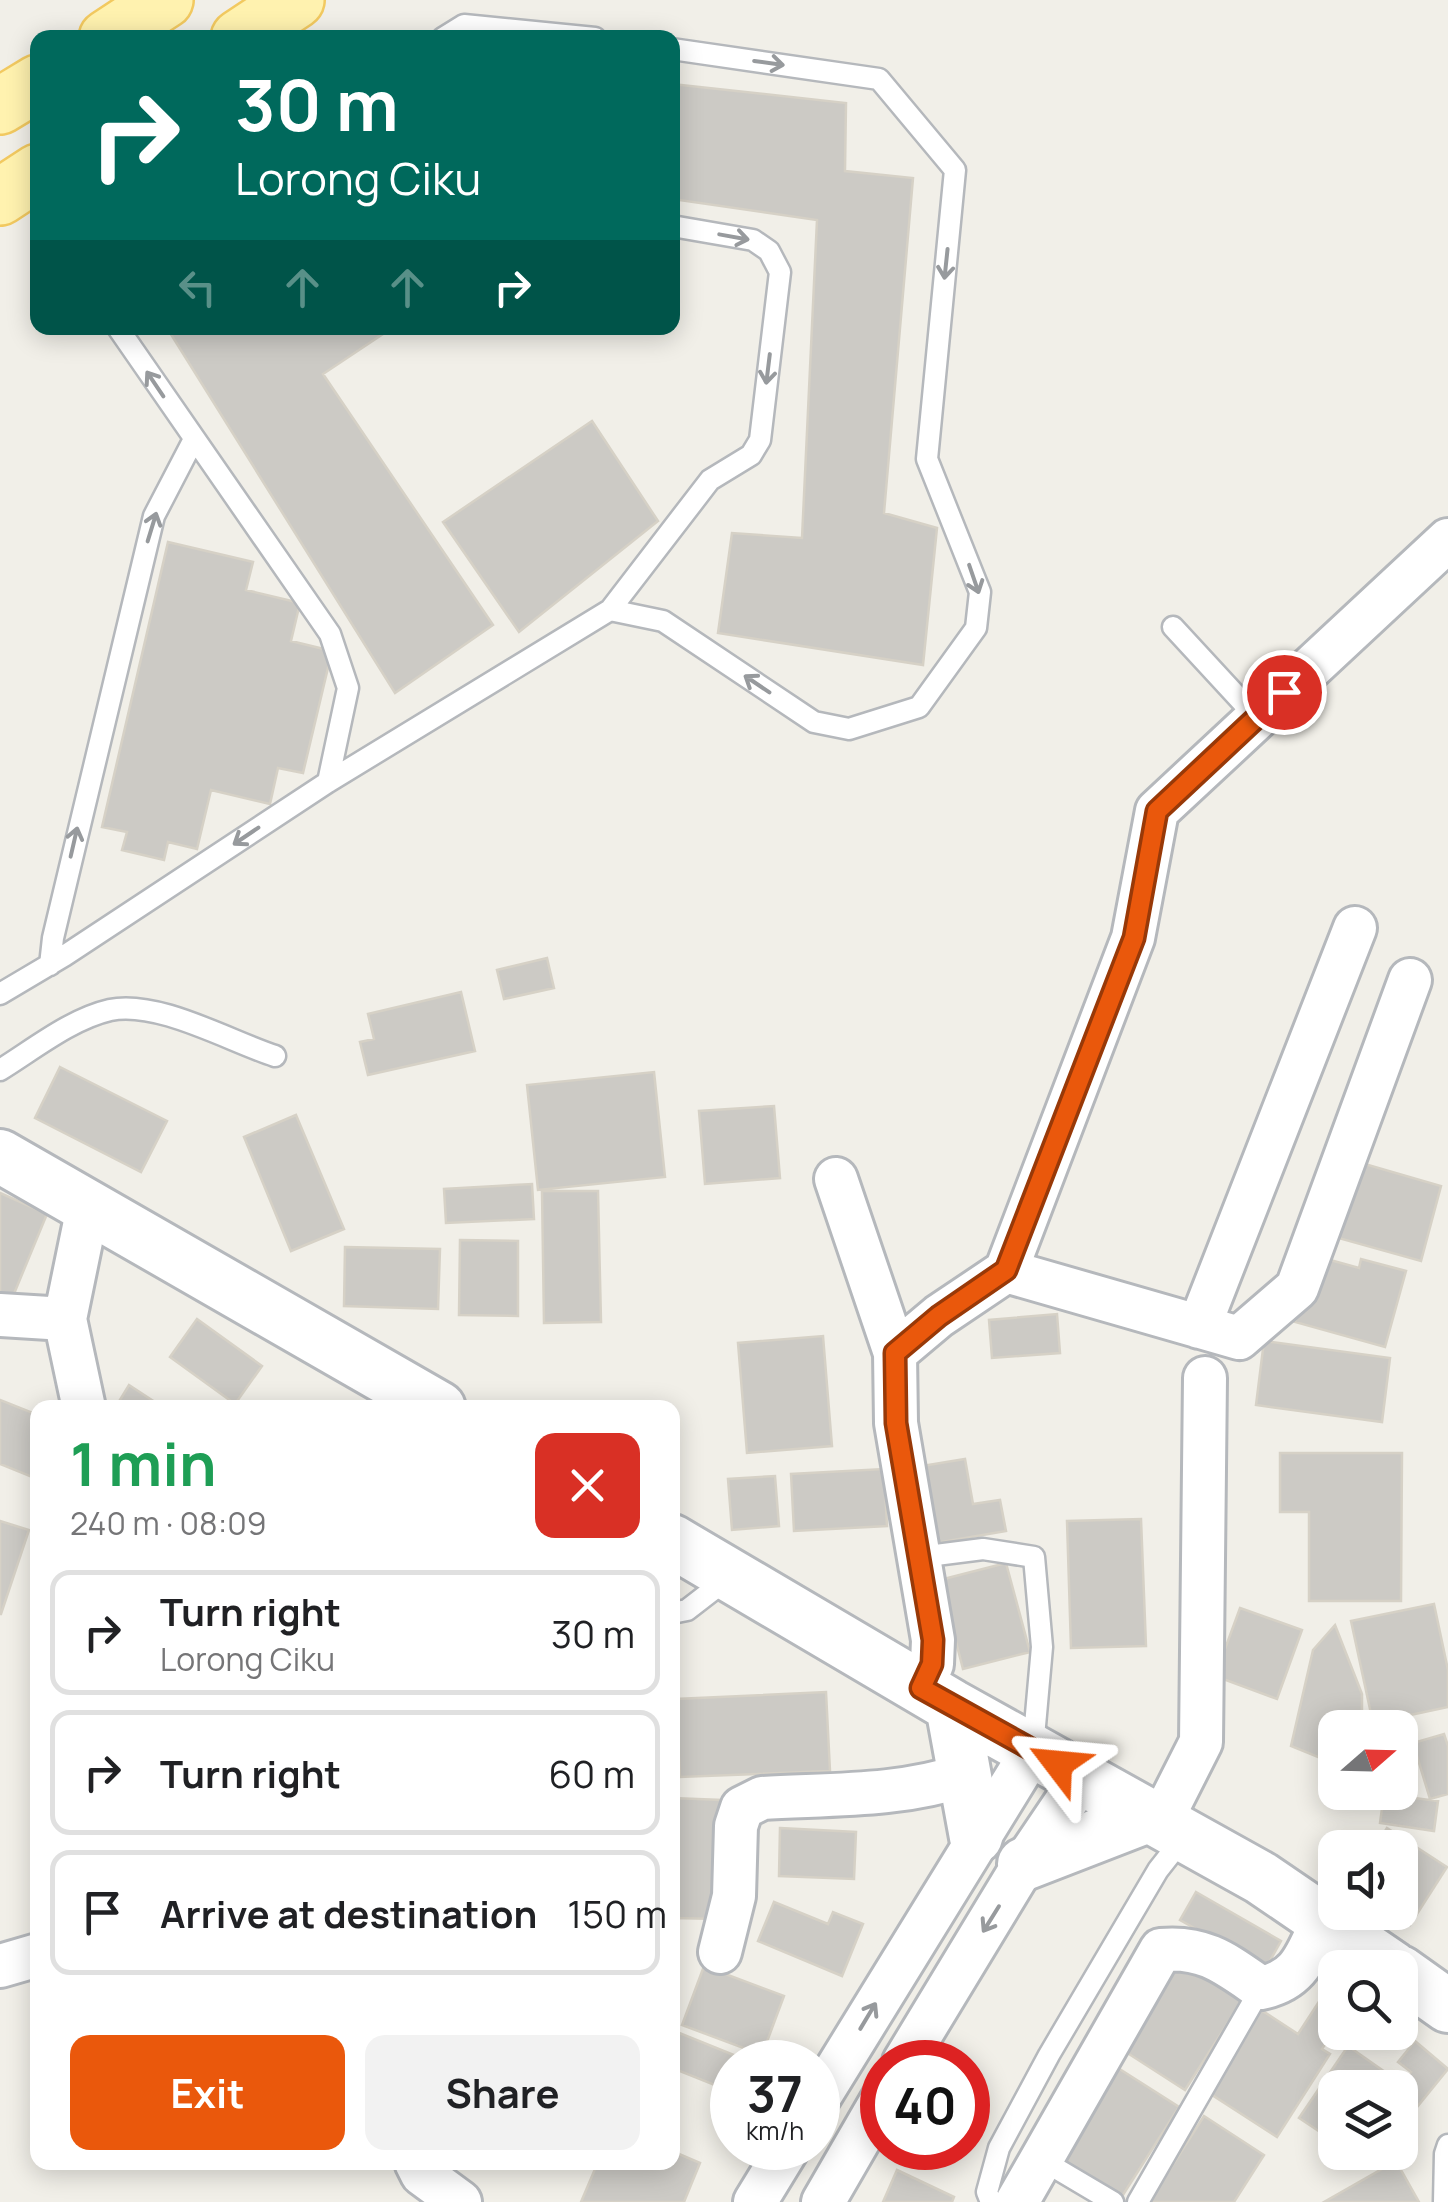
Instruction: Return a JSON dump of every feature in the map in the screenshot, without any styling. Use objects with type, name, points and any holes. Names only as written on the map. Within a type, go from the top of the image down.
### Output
[{"type":"main road","points":[[120,30],[165,0]]},
{"type":"main road","points":[[251,30],[296,0]]},
{"type":"main road","points":[[0,197],[30,177]]},
{"type":"street","points":[[895,1353],[939,1316],[1006,1270],[1134,938],[1157,811],[1448,540]]},
{"type":"street","points":[[1199,1327],[1354,928]]},
{"type":"street","points":[[1006,1270],[1239,1338],[1297,1288],[1410,980]]},
{"type":"street","points":[[0,1156],[425,1400]]},
{"type":"street","points":[[836,1179],[895,1353],[896,1423],[933,1640],[936,1697],[964,1776],[976,1837]]},
{"type":"street","points":[[82,1400],[65,1319],[88,1207]]},
{"type":"street","points":[[0,1315],[65,1319]]},
{"type":"street","points":[[1165,1825],[1201,1742],[1205,1378]]},
{"type":"street","points":[[680,1546],[936,1697],[1261,1878],[1318,1916]]},
{"type":"street","points":[[840,2063],[1032,1750]]},
{"type":"street","points":[[720,1952],[734,1896],[736,1826],[742,1808],[762,1798],[910,1790],[964,1776]]},
{"type":"street","points":[[917,2040],[1024,1864],[1082,1778]]},
{"type":"street","points":[[1024,1864],[1165,1825]]},
{"type":"street","points":[[1017,2202],[1161,1950],[1184,1948],[1216,1957],[1262,1988],[1280,1984],[1296,1973],[1319,1930]]},
{"type":"street","points":[[1338,1930],[1367,1950]]},
{"type":"street","points":[[0,1966],[30,1958]]},
{"type":"street","points":[[1418,1985],[1448,2006]]},
{"type":"street","points":[[824,2202],[860,2139]]},
{"type":"street","points":[[420,2170],[460,2202]]},
{"type":"street","points":[[756,2202],[775,2170]]},
{"type":"lane","points":[[456,30],[464,25],[514,30]]},
{"type":"lane","points":[[610,610],[663,621],[814,722],[849,728],[919,707],[976,628],[980,592],[926,458],[956,170],[879,79],[680,50]]},
{"type":"lane","points":[[0,994],[328,782],[610,610],[710,480],[751,455],[760,440],[780,272],[769,250],[754,240],[680,227]]},
{"type":"lane","points":[[123,335],[330,634],[348,688],[328,782]]},
{"type":"lane","points":[[50,964],[98,740],[154,516],[193,441]]},
{"type":"lane","points":[[1174,627],[1257,718]]},
{"type":"lane","points":[[0,1070],[80,1022],[113,1009],[144,1011],[185,1021],[275,1056]]},
{"type":"lane","points":[[920,1558],[983,1549],[1034,1557],[1042,1647],[1032,1750]]},
{"type":"lane","points":[[680,1611],[732,1575]]},
{"type":"lane","points":[[991,2202],[988,2192],[999,2148],[1040,2070],[1158,1870],[1165,1825]]},
{"type":"lane","points":[[1138,2202],[1262,1988]]},
{"type":"lane","points":[[1444,2202],[1448,2145]]},
{"type":"lane","points":[[1042,2160],[1113,2202]]},
{"type":"building","points":[[680,85],[846,103],[845,171],[913,178],[884,513],[937,528],[923,665],[718,633],[732,533],[802,538],[817,220],[680,200]]},
{"type":"building","points":[[171,335],[382,335],[323,374],[493,625],[395,693]]},
{"type":"building","points":[[592,421],[658,521],[519,632],[443,522]]},
{"type":"building","points":[[168,542],[253,562],[246,590],[300,603],[291,641],[332,651],[303,773],[278,768],[270,804],[211,790],[197,849],[168,842],[164,860],[122,850],[127,832],[102,827]]},
{"type":"building","points":[[547,958],[554,988],[504,999],[497,970]]},
{"type":"building","points":[[461,992],[475,1051],[368,1075],[360,1042],[374,1039],[368,1014]]},
{"type":"building","points":[[60,1067],[167,1121],[141,1172],[35,1118]]},
{"type":"building","points":[[654,1072],[665,1177],[538,1190],[527,1085]]},
{"type":"building","points":[[774,1106],[780,1178],[705,1184],[699,1111]]},
{"type":"building","points":[[296,1115],[344,1229],[291,1251],[244,1137]]},
{"type":"building","points":[[1344,1158],[1441,1186],[1421,1261],[1324,1234]]},
{"type":"building","points":[[532,1184],[534,1219],[446,1223],[444,1189]]},
{"type":"building","points":[[542,1191],[598,1191],[601,1322],[544,1323]]},
{"type":"building","points":[[0,1193],[47,1214],[11,1301],[0,1296]]},
{"type":"building","points":[[460,1240],[518,1241],[518,1316],[459,1315]]},
{"type":"building","points":[[345,1247],[440,1249],[438,1309],[344,1306]]},
{"type":"building","points":[[1323,1258],[1359,1268],[1361,1259],[1406,1271],[1385,1347],[1295,1322],[1308,1277]]},
{"type":"building","points":[[1057,1314],[1060,1353],[992,1358],[989,1320]]},
{"type":"building","points":[[197,1319],[262,1366],[238,1400],[229,1400],[170,1357]]},
{"type":"building","points":[[823,1336],[832,1446],[747,1453],[738,1343]]},
{"type":"building","points":[[1264,1341],[1390,1358],[1382,1422],[1256,1405]]},
{"type":"building","points":[[129,1385],[152,1400],[120,1400]]},
{"type":"building","points":[[0,1400],[30,1412],[30,1476],[0,1464]]},
{"type":"building","points":[[1280,1453],[1402,1453],[1401,1601],[1309,1601],[1309,1512],[1280,1512]]},
{"type":"building","points":[[965,1459],[973,1504],[1000,1500],[1006,1531],[936,1543],[922,1466]]},
{"type":"building","points":[[884,1469],[887,1526],[794,1531],[791,1474]]},
{"type":"building","points":[[775,1476],[779,1526],[732,1530],[728,1479]]},
{"type":"building","points":[[1141,1519],[1146,1646],[1071,1648],[1067,1521]]},
{"type":"building","points":[[0,1521],[29,1530],[1,1614],[0,1614]]},
{"type":"building","points":[[1006,1563],[1030,1652],[963,1669],[940,1580]]},
{"type":"building","points":[[1434,1604],[1448,1670],[1448,1707],[1418,1713],[1418,1710],[1370,1710],[1351,1621]]},
{"type":"building","points":[[1240,1608],[1302,1630],[1277,1699],[1215,1676]]},
{"type":"building","points":[[1335,1625],[1362,1694],[1362,1710],[1318,1710],[1318,1757],[1291,1746],[1313,1650]]},
{"type":"building","points":[[826,1692],[830,1771],[680,1777],[680,1699]]},
{"type":"building","points":[[1444,1734],[1448,1746],[1448,1794],[1430,1799],[1418,1759],[1418,1742]]},
{"type":"building","points":[[680,1798],[722,1800],[719,1919],[680,1918]]},
{"type":"building","points":[[1418,1798],[1438,1801],[1434,1831],[1380,1823],[1382,1810],[1418,1810]]},
{"type":"building","points":[[780,1828],[856,1832],[854,1879],[779,1876]]},
{"type":"building","points":[[1418,1848],[1447,1867],[1418,1912]]},
{"type":"building","points":[[1196,1892],[1281,1941],[1266,1968],[1180,1920]]},
{"type":"building","points":[[774,1902],[828,1924],[833,1912],[863,1924],[842,1976],[758,1941]]},
{"type":"building","points":[[1177,1956],[1243,1999],[1185,2090],[1118,2047]]},
{"type":"building","points":[[704,1966],[784,1996],[768,2040],[722,2040],[682,2025]]},
{"type":"building","points":[[1318,2003],[1318,2050],[1330,2054],[1277,2137],[1206,2091],[1258,2008],[1298,2034]]},
{"type":"building","points":[[680,2033],[710,2045],[710,2083],[680,2071]]},
{"type":"building","points":[[1418,2044],[1448,2069],[1418,2106],[1418,2070],[1408,2070],[1398,2062],[1408,2050],[1418,2050]]},
{"type":"building","points":[[1345,2050],[1354,2050],[1382,2070],[1332,2070]]},
{"type":"building","points":[[1118,2068],[1179,2107],[1121,2198],[1060,2159]]},
{"type":"building","points":[[1318,2090],[1318,2131],[1299,2118]]},
{"type":"building","points":[[1204,2116],[1264,2155],[1234,2202],[1149,2202]]},
{"type":"building","points":[[680,2154],[700,2163],[684,2202],[581,2202],[595,2170],[680,2170]]},
{"type":"building","points":[[897,2170],[954,2197],[952,2202],[883,2202]]},
{"type":"building","points":[[1380,2170],[1401,2170],[1419,2202],[1324,2202]]},
{"type":"route","points":[[1058,1764],[921,1688],[932,1664],[933,1640],[896,1423],[895,1353],[939,1316],[1006,1270],[1134,938],[1157,811],[1284,692]]}]
